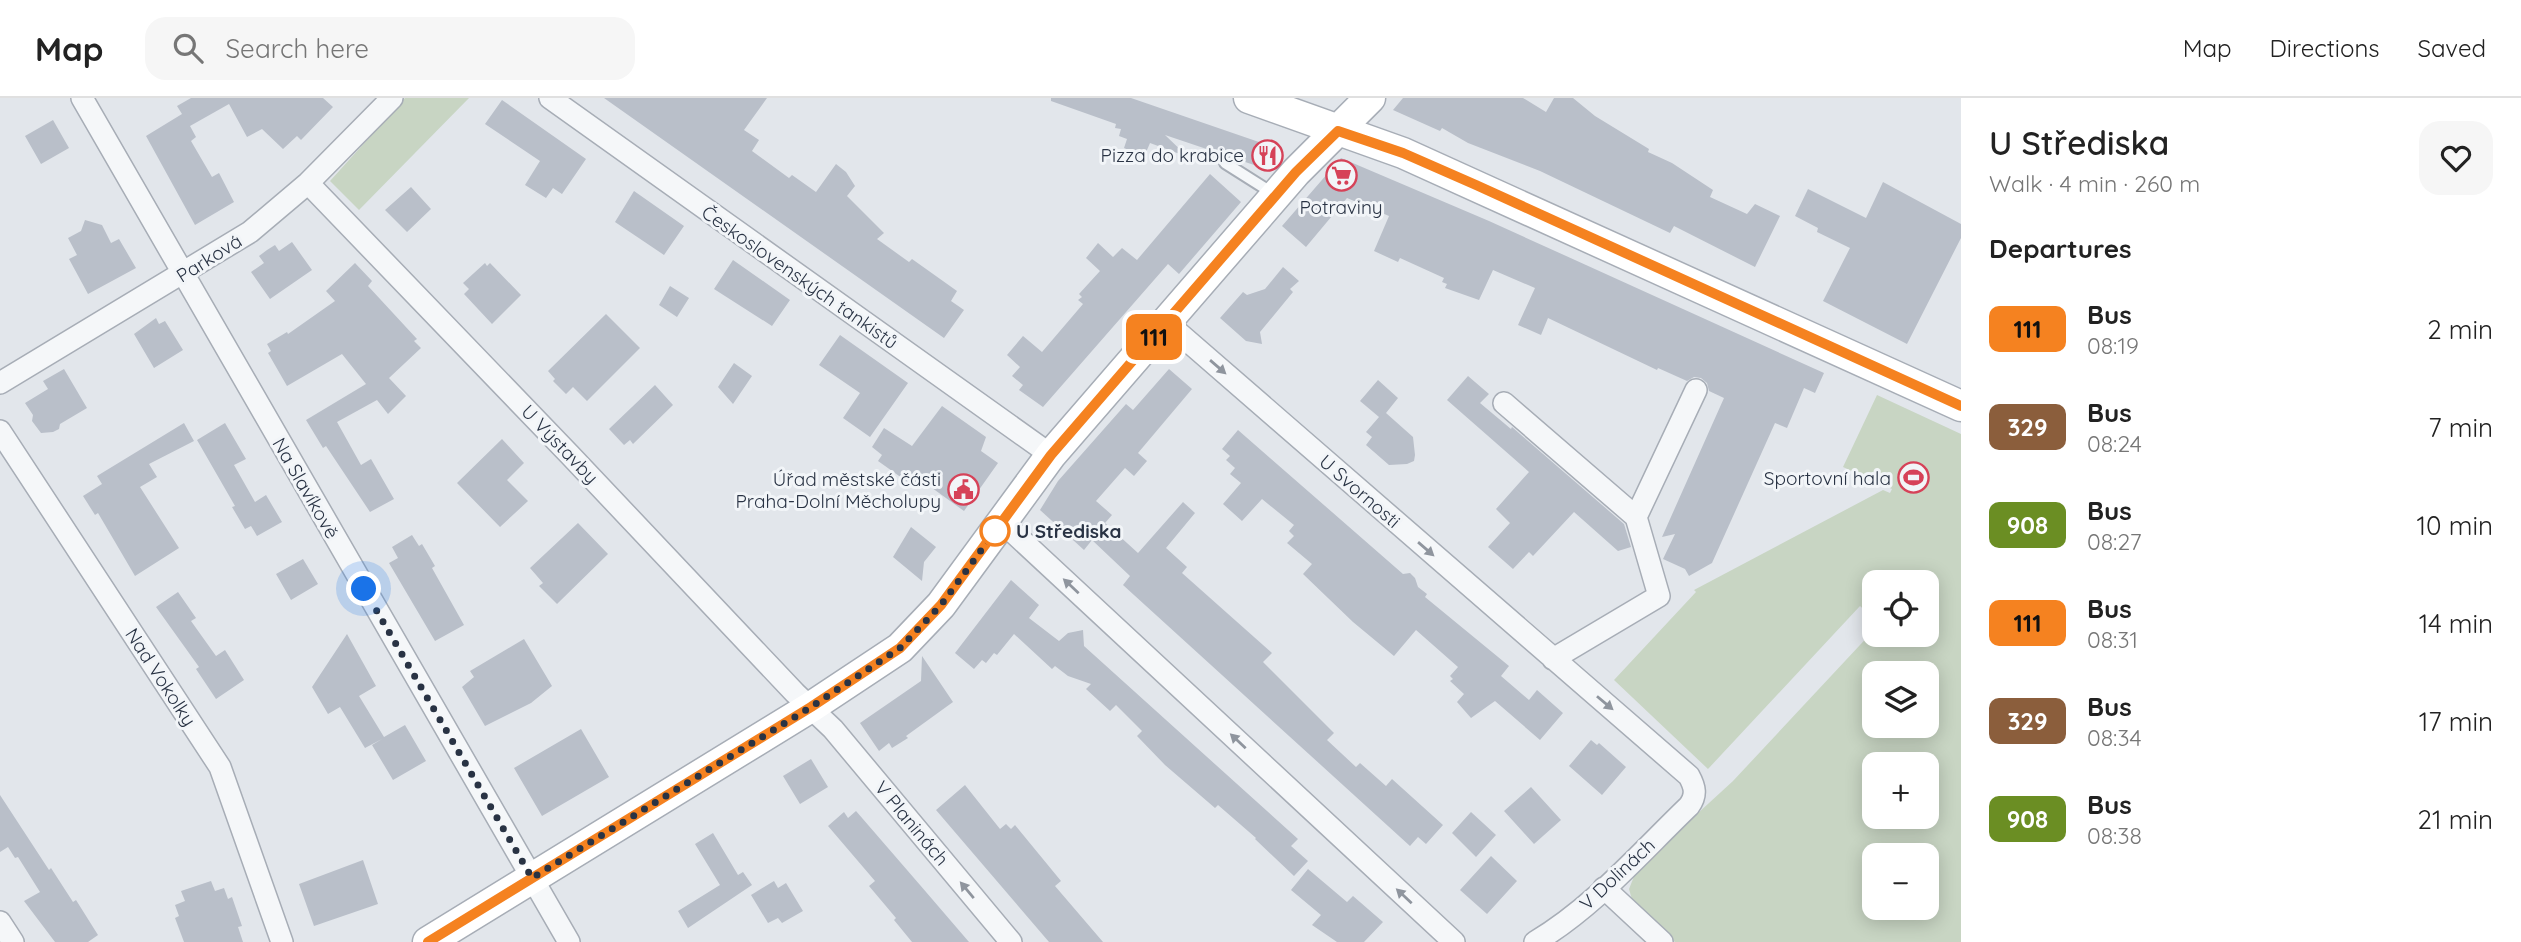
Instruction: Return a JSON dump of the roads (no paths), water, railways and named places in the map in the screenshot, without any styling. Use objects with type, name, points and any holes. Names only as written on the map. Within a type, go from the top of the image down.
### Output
[{"type":"street","name":"Na Slavíkově","points":[[82,98],[569,942]]},
{"type":"street","name":"Parková","points":[[0,383],[250,232],[309,183],[393,98]]},
{"type":"street","name":"Československých tankistů","points":[[550,98],[1051,455]]},
{"type":"street","points":[[1249,98],[1403,153],[1961,406]]},
{"type":"street","points":[[428,942],[811,707],[900,648],[922,628],[1051,455],[1277,195],[1370,98]]},
{"type":"street","name":"U Výstavby","points":[[309,183],[811,707]]},
{"type":"street","name":"U Svornosti","points":[[1166,322],[1689,776],[1695,790],[1694,799]]},
{"type":"street","points":[[1636,517],[1696,390]]},
{"type":"street","points":[[1504,403],[1636,517],[1659,596],[1553,659]]},
{"type":"street","name":"Nad Vokolky","points":[[0,431],[220,767],[282,942]]},
{"type":"street","points":[[1002,522],[1454,942]]},
{"type":"street","name":"V Planinách","points":[[811,707],[833,729],[1011,942]]},
{"type":"street","name":"V Dolinách","points":[[1535,942],[1557,929],[1604,888],[1694,799]]},
{"type":"street","points":[[1604,888],[1662,942]]},
{"type":"street","points":[[0,922],[13,942]]},
{"type":"lane","points":[[1225,163],[1277,195]]},
{"type":"place","name":"Pizza do krabice","points":[[1267,155]]},
{"type":"place","name":"Potraviny","points":[[1341,176]]},
{"type":"place","name":"Sportovní hala","points":[[1914,478]]},
{"type":"place","name":"Úřad městské části Praha-Dolní Měcholupy","points":[[964,490]]},
{"type":"place","name":"U Střediska","points":[[995,531]]}]
